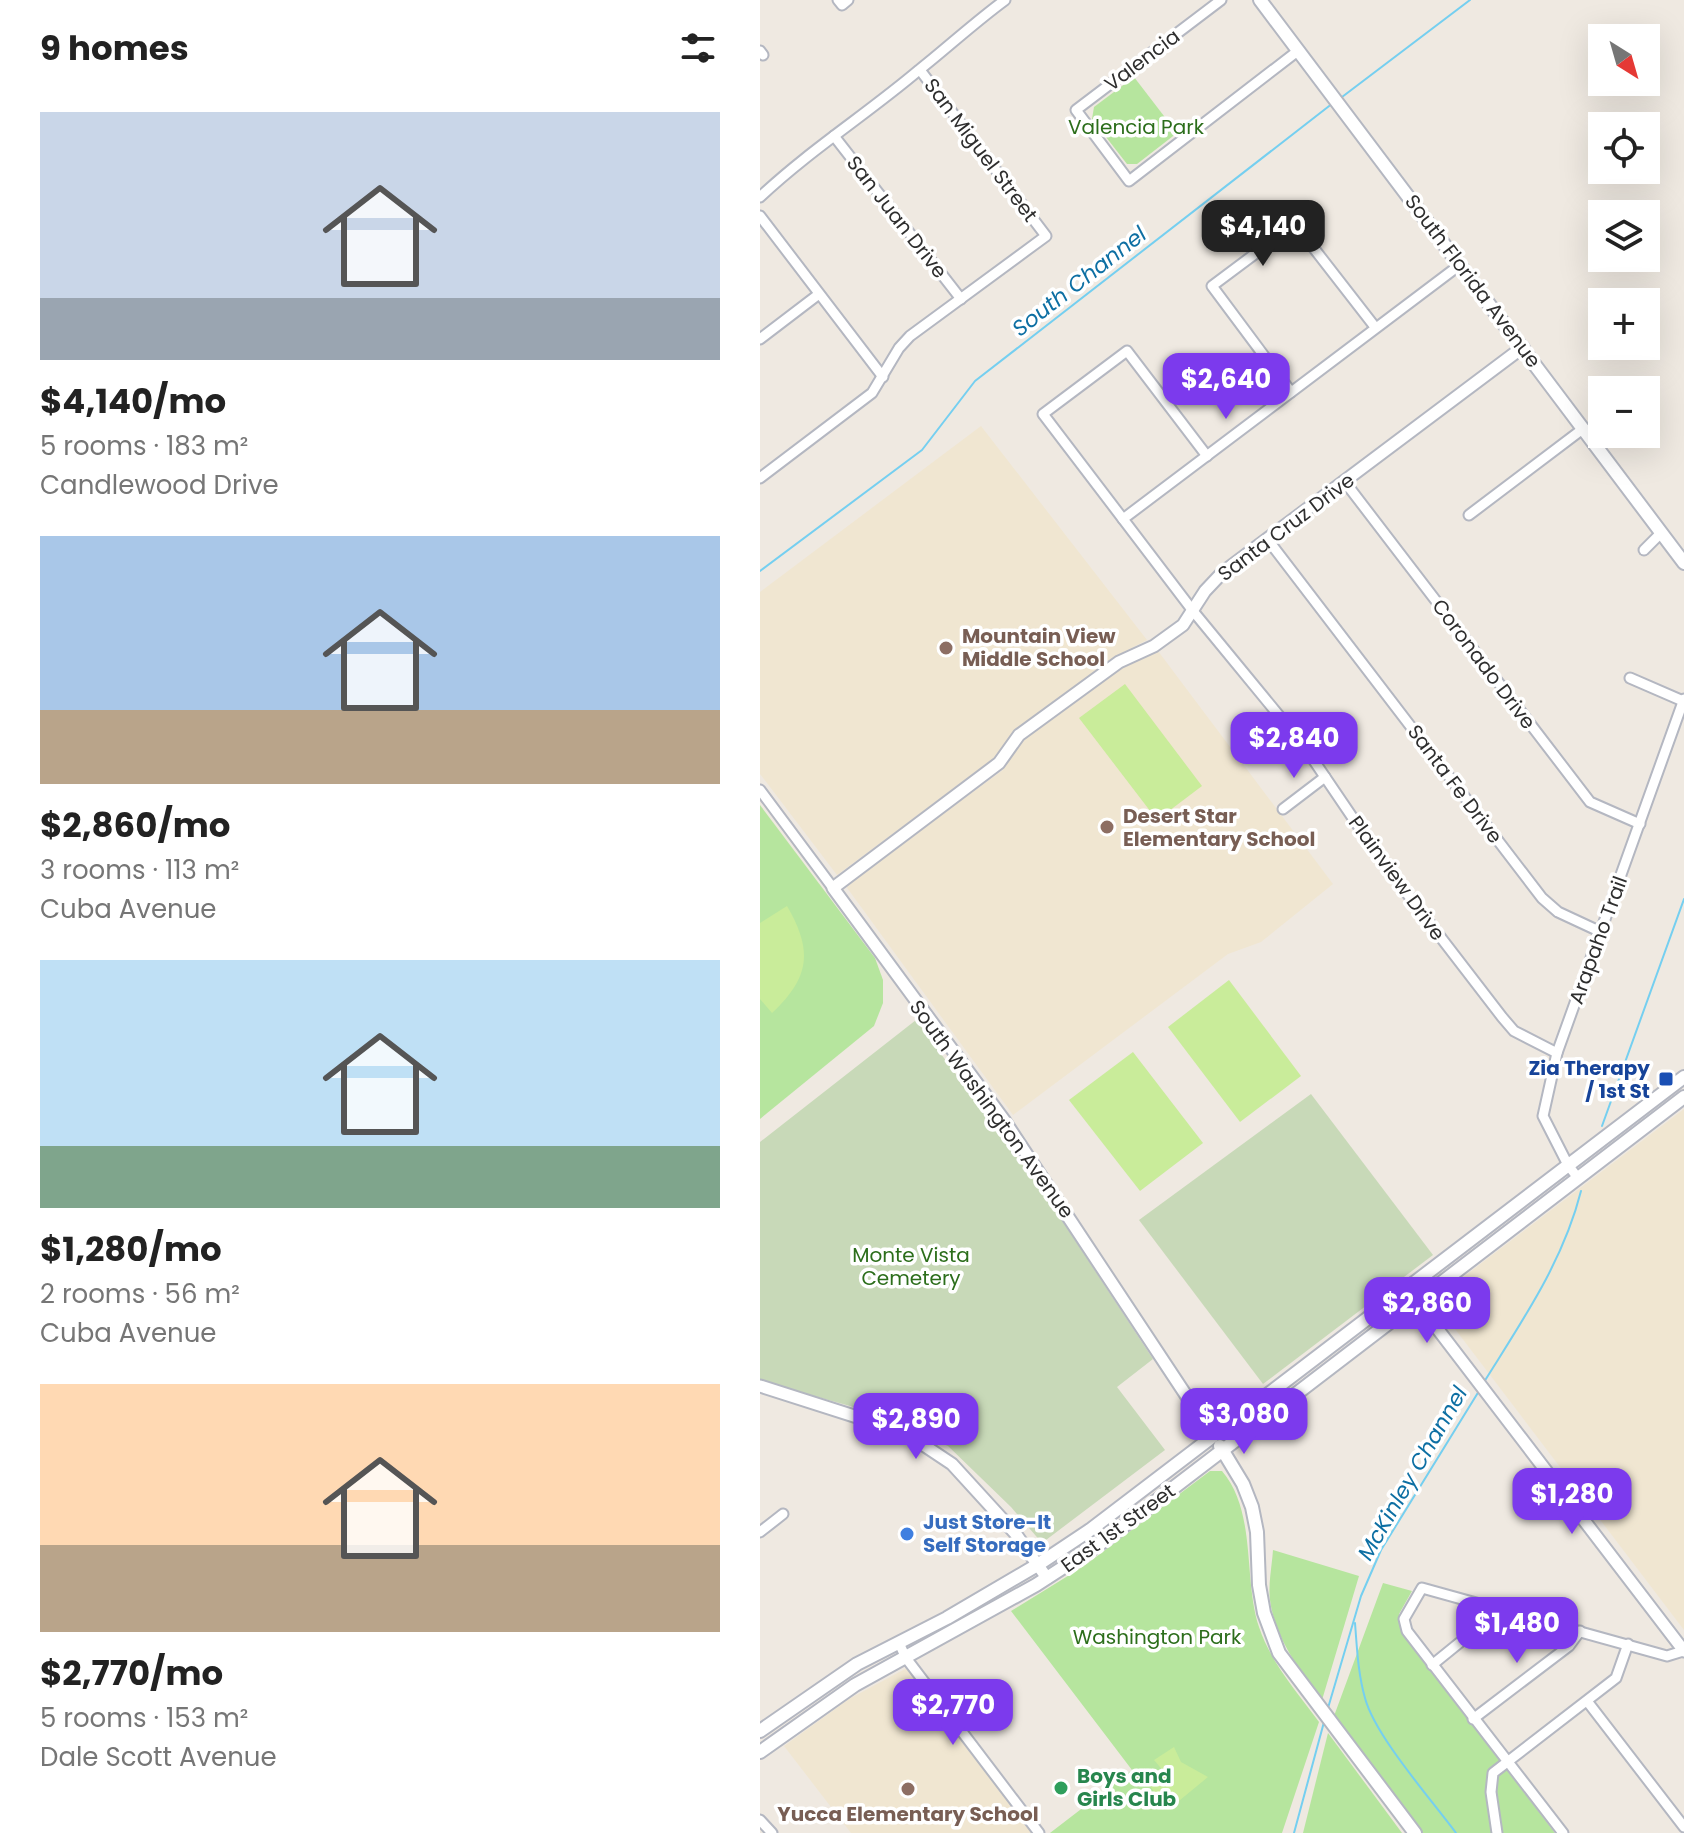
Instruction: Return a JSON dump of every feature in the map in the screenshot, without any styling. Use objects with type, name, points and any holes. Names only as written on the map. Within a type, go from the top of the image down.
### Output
[{"type":"main road","name":"South Florida Avenue","points":[[1260,0],[1684,563]]},
{"type":"main road","name":"East 1st Street","points":[[762,1727],[857,1664],[1039,1564],[1090,1530],[1684,1077]]},
{"type":"main road","name":"East 1st Street","points":[[760,1752],[855,1685],[1047,1578],[1104,1541],[1684,1097]]},
{"type":"main road","points":[[1213,1436],[1243,1484],[1252,1507],[1257,1532],[1259,1585],[1270,1634],[1279,1653],[1415,1833]]},
{"type":"street","points":[[760,197],[920,70],[958,34],[1005,0]]},
{"type":"street","name":"Valencia","points":[[1221,0],[1076,110],[1129,181],[1299,50]]},
{"type":"street","name":"San Miguel Street","points":[[760,478],[872,393],[899,348],[910,336],[1046,236],[920,70]]},
{"type":"street","name":"San Juan Drive","points":[[834,136],[961,299]]},
{"type":"street","points":[[760,216],[883,377]]},
{"type":"street","points":[[1291,392],[1212,286],[1295,224],[1375,327]]},
{"type":"street","points":[[1123,519],[1461,264]]},
{"type":"street","points":[[760,339],[819,294]]},
{"type":"street","name":"Santa Cruz Drive","points":[[833,888],[999,763],[1019,735],[1119,662],[1154,646],[1183,625],[1205,591],[1222,573],[1523,347]]},
{"type":"street","name":"Plainview Drive","points":[[1207,456],[1127,351],[1043,414],[1193,611],[1304,746],[1382,861],[1502,1017],[1514,1031],[1557,1053]]},
{"type":"street","points":[[1469,515],[1584,428]]},
{"type":"street","name":"Coronado Drive","points":[[1345,482],[1590,802],[1640,824]]},
{"type":"street","points":[[1644,550],[1661,533]]},
{"type":"street","name":"Santa Fe Drive","points":[[1268,540],[1542,898],[1558,912],[1601,932]]},
{"type":"street","points":[[1630,678],[1683,700]]},
{"type":"street","name":"Arapaho Trail","points":[[1578,1178],[1543,1116],[1557,1053],[1683,700]]},
{"type":"street","points":[[1283,809],[1325,777]]},
{"type":"street","name":"South Washington Avenue","points":[[760,790],[1004,1120],[1213,1436]]},
{"type":"street","points":[[1490,1225],[1498,1238]]},
{"type":"street","points":[[1407,1289],[1684,1651],[1667,1656],[1422,1588],[1404,1619],[1407,1631],[1563,1833]]},
{"type":"street","points":[[760,1386],[904,1432],[952,1464],[1015,1533],[1047,1578]]},
{"type":"street","points":[[760,1532],[783,1514]]},
{"type":"street","points":[[1432,1665],[1501,1609]]},
{"type":"street","points":[[1473,1719],[1569,1646],[1580,1631]]},
{"type":"street","points":[[899,1643],[906,1658],[1039,1833]]},
{"type":"street","points":[[1497,1833],[1491,1792],[1493,1773],[1616,1678],[1628,1644]]},
{"type":"street","points":[[1587,1701],[1684,1827]]},
{"type":"shaded area","name":"Mountain View Middle School","points":[[981,426],[1147,640],[1116,656],[1016,731],[994,759],[837,875],[760,774],[760,592]]},
{"type":"shaded area","name":"Desert Star Elementary School","points":[[1158,651],[1333,884],[1261,942],[1228,954],[1013,1115],[845,885],[1003,770],[1023,740],[1120,667]]},
{"type":"shaded area","points":[[1684,1109],[1684,1630],[1433,1300]]},
{"type":"shaded area","name":"Yucca Elementary School","points":[[907,1668],[1032,1833],[851,1833],[784,1746],[849,1699]]},
{"type":"green space","name":"Valencia Park","points":[[1134,77],[1177,133],[1137,164],[1127,164],[1092,119],[1094,107]]},
{"type":"green space","points":[[1125,684],[1202,786],[1157,820],[1079,718]]},
{"type":"green space","points":[[760,805],[875,958],[883,980],[883,1003],[874,1026],[760,1119]]},
{"type":"green space","points":[[787,906],[801,937],[804,963],[794,987],[772,1013],[760,999],[760,923]]},
{"type":"green space","points":[[1229,980],[1301,1076],[1240,1122],[1168,1027]]},
{"type":"green space","name":"Monte Vista Cemetery","points":[[916,1020],[1052,1205],[1153,1359],[1117,1387],[1165,1450],[1042,1543],[1011,1507],[948,1446],[850,1406],[760,1381],[760,1142]]},
{"type":"green space","points":[[1133,1052],[1203,1143],[1140,1191],[1069,1100]]},
{"type":"green space","points":[[1311,1094],[1433,1255],[1263,1384],[1139,1220]]},
{"type":"green space","name":"Washington Park","points":[[1210,1471],[1222,1471],[1240,1506],[1254,1608],[1264,1640],[1285,1677],[1319,1722],[1282,1833],[1050,1833],[1132,1770],[1011,1611],[1084,1566]]},
{"type":"green space","name":"Washington Park","points":[[1273,1550],[1359,1576],[1322,1700],[1297,1666],[1277,1628],[1270,1594]]},
{"type":"green space","points":[[1383,1583],[1412,1591],[1399,1614],[1403,1634],[1555,1833],[1423,1833],[1334,1716]]},
{"type":"green space","points":[[1328,1733],[1402,1833],[1303,1833]]},
{"type":"green space","points":[[1174,1747],[1181,1762],[1208,1777],[1168,1810],[1149,1785],[1165,1773],[1154,1760]]},
{"type":"waterway","name":"South Channel","points":[[1342,97],[1470,0]]},
{"type":"waterway","name":"South Channel","points":[[760,571],[922,450],[975,381],[1333,103]]},
{"type":"waterway","name":"McKinley Channel","points":[[1602,1126],[1684,899]]},
{"type":"waterway","name":"McKinley Channel","points":[[1484,1382],[1552,1267],[1581,1191]]},
{"type":"waterway","name":"McKinley Channel","points":[[1328,1708],[1361,1596],[1381,1550],[1479,1391]]},
{"type":"waterway","points":[[1355,1623],[1361,1680],[1371,1713],[1392,1748],[1456,1833]]},
{"type":"waterway","name":"McKinley Channel","points":[[1294,1833],[1324,1722]]},
{"type":"place","name":"Mountain View Middle School","points":[[946,648]]},
{"type":"place","name":"Desert Star Elementary School","points":[[1107,827]]},
{"type":"place","name":"Zia Therapy / 1st St","points":[[1666,1079]]},
{"type":"place","name":"Just Store-It Self Storage","points":[[907,1534]]},
{"type":"place","name":"Boys and Girls Club","points":[[1061,1788]]},
{"type":"place","name":"Yucca Elementary School","points":[[908,1789]]}]
